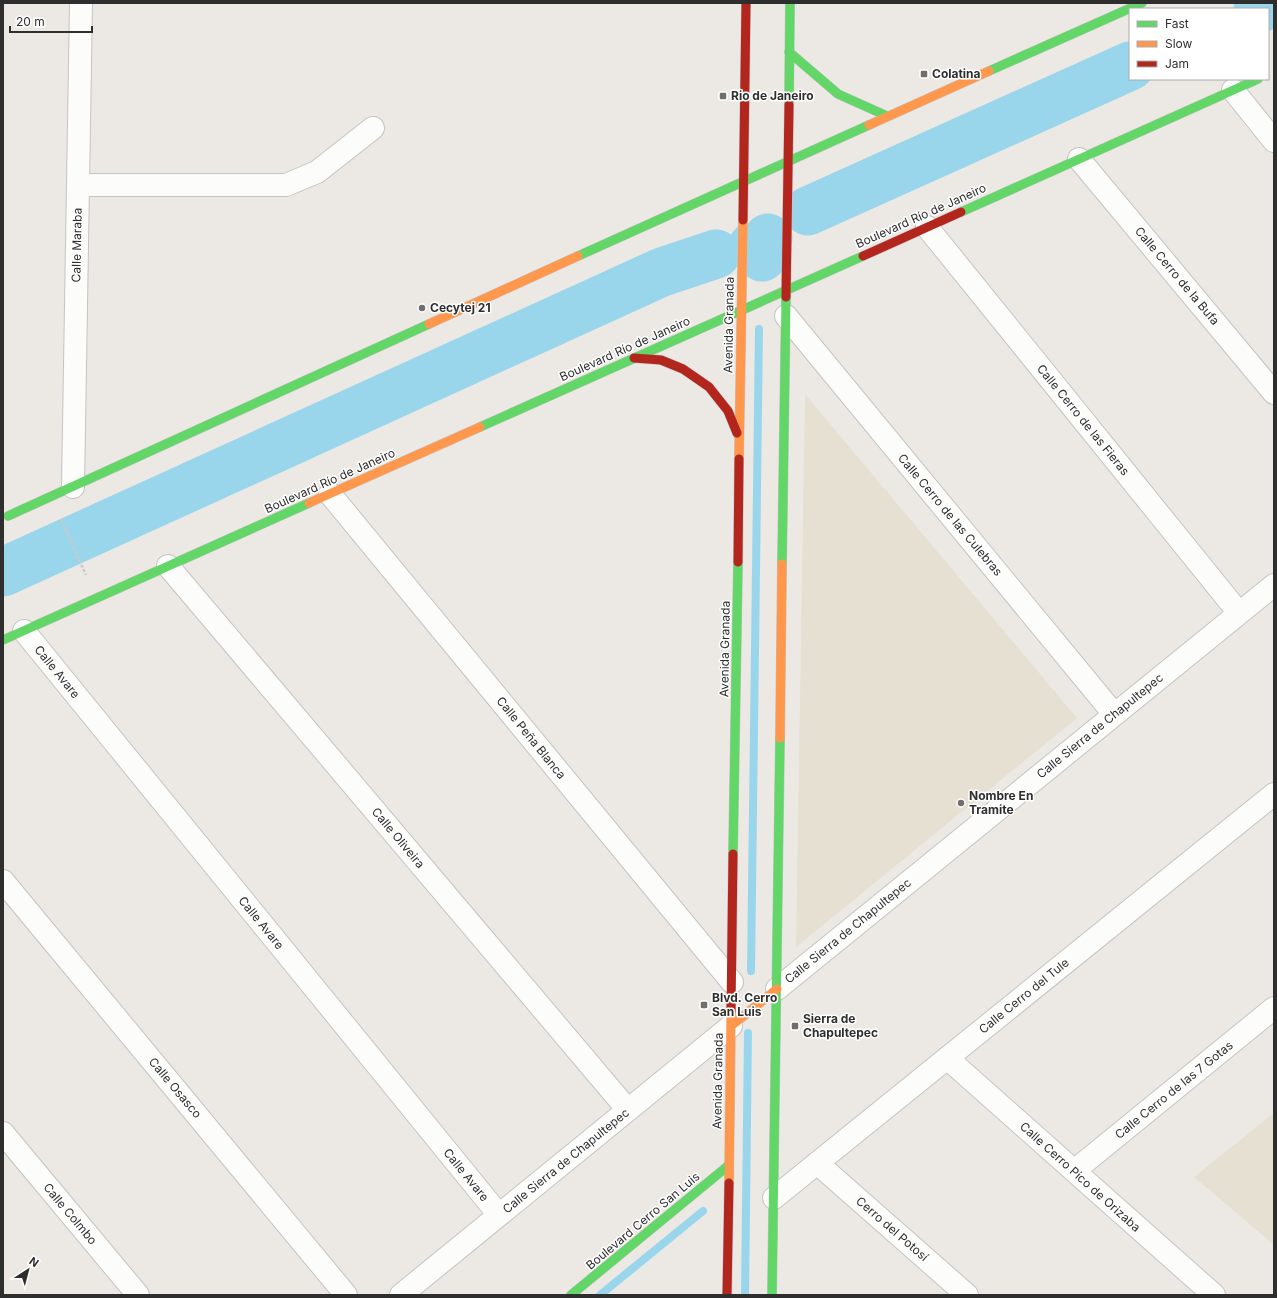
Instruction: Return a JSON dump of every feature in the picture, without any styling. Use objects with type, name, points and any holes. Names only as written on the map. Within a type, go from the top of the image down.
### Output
[{"type":"street","name":"Calle Maraba","points":[[73,487],[81,3]]},
{"type":"street","name":"Avenida Granada","points":[[727,1295],[746,3]]},
{"type":"street","points":[[772,1295],[790,3]]},
{"type":"street","points":[[1131,8],[1142,3]]},
{"type":"street","points":[[8,516],[743,181],[1129,9]]},
{"type":"street","points":[[790,52],[838,94],[887,116]]},
{"type":"street","name":"Boulevard Río de Janeiro","points":[[3,640],[1256,80]]},
{"type":"street","points":[[1233,90],[1274,141]]},
{"type":"street","points":[[78,185],[286,185],[317,172],[373,128]]},
{"type":"street","name":"Calle Cerro de la Bufa","points":[[1079,159],[1274,393]]},
{"type":"street","name":"Calle Cerro de las Fieras","points":[[927,227],[1239,613]]},
{"type":"street","name":"Calle Cerro de las Culebras","points":[[786,316],[1114,714]]},
{"type":"street","points":[[634,358],[661,360],[683,369],[709,387],[728,411],[740,440]]},
{"type":"street","name":"Calle Peña Blanca","points":[[330,494],[732,982]]},
{"type":"street","name":"Calle Oliveira","points":[[168,566],[628,1110]]},
{"type":"street","name":"Calle Sierra de Chapultepec","points":[[777,989],[1274,585]]},
{"type":"street","name":"Calle Avare","points":[[24,631],[499,1216]]},
{"type":"street","name":"Calle Cerro del Tule","points":[[774,1198],[1274,794]]},
{"type":"street","name":"Calle Osasco","points":[[3,882],[346,1295]]},
{"type":"street","points":[[731,1026],[777,989]]},
{"type":"street","name":"Calle Cerro de las 7 Gotas","points":[[1074,1171],[1274,1008]]},
{"type":"street","name":"Calle Sierra de Chapultepec","points":[[401,1295],[731,1026]]},
{"type":"street","name":"Calle Cerro Pico de Orizaba","points":[[947,1058],[1214,1295]]},
{"type":"street","name":"Calle Colmbo","points":[[3,1133],[138,1295]]},
{"type":"street","name":"Cerro del Potosí","points":[[817,1163],[967,1295]]},
{"type":"street","name":"Boulevard Cerro San Luis","points":[[571,1295],[729,1165]]},
{"type":"path","points":[[50,497],[97,598]]},
{"type":"shaded area","points":[[805,394],[1077,718],[796,947]]},
{"type":"shaded area","points":[[1274,1113],[1274,1245],[1194,1177]]},
{"type":"waterway","points":[[1260,8],[1271,3]]},
{"type":"waterway","points":[[808,211],[1129,66]]},
{"type":"waterway","points":[[752,247],[762,257],[768,238]]},
{"type":"waterway","points":[[3,572],[662,272],[716,254]]},
{"type":"waterway","points":[[751,971],[759,329]]},
{"type":"waterway","points":[[745,1295],[748,1033]]},
{"type":"waterway","points":[[600,1295],[703,1211]]},
{"type":"traffic: fast","points":[[789,105],[790,3]]},
{"type":"traffic: fast","points":[[1131,8],[1142,3]]},
{"type":"traffic: fast","points":[[989,71],[1129,9]]},
{"type":"traffic: fast","points":[[789,52],[838,94],[887,116]]},
{"type":"traffic: fast","points":[[961,212],[1256,80]]},
{"type":"traffic: fast","points":[[578,256],[869,125]]},
{"type":"traffic: fast","points":[[480,427],[863,256]]},
{"type":"traffic: fast","points":[[782,564],[786,297]]},
{"type":"traffic: fast","points":[[8,516],[429,324]]},
{"type":"traffic: fast","points":[[3,640],[309,503]]},
{"type":"traffic: fast","points":[[733,854],[738,562]]},
{"type":"traffic: fast","points":[[772,1295],[780,738]]},
{"type":"traffic: fast","points":[[571,1295],[729,1165]]},
{"type":"traffic: slow","points":[[869,125],[989,71]]},
{"type":"traffic: slow","points":[[739,459],[743,220]]},
{"type":"traffic: slow","points":[[429,324],[578,256]]},
{"type":"traffic: slow","points":[[309,503],[480,427]]},
{"type":"traffic: slow","points":[[780,738],[782,564]]},
{"type":"traffic: slow","points":[[731,1026],[777,989]]},
{"type":"traffic: slow","points":[[729,1183],[731,1011]]},
{"type":"traffic: jam","points":[[743,220],[746,3]]},
{"type":"traffic: jam","points":[[786,297],[789,105]]},
{"type":"traffic: jam","points":[[863,256],[961,212]]},
{"type":"traffic: jam","points":[[634,358],[661,360],[683,369],[709,387],[728,411],[737,433]]},
{"type":"traffic: jam","points":[[738,562],[739,459]]},
{"type":"traffic: jam","points":[[731,1011],[733,854]]},
{"type":"traffic: jam","points":[[727,1295],[729,1183]]},
{"type":"place","name":"Colatina","points":[[924,74]]},
{"type":"place","name":"Rio de Janeiro","points":[[723,96]]},
{"type":"place","name":"Cecytej 21","points":[[422,308]]},
{"type":"place","name":"Nombre En Tramite","points":[[961,803]]},
{"type":"place","name":"Blvd. Cerro San Luis","points":[[704,1005]]},
{"type":"place","name":"Sierra de Chapultepec","points":[[795,1026]]}]
